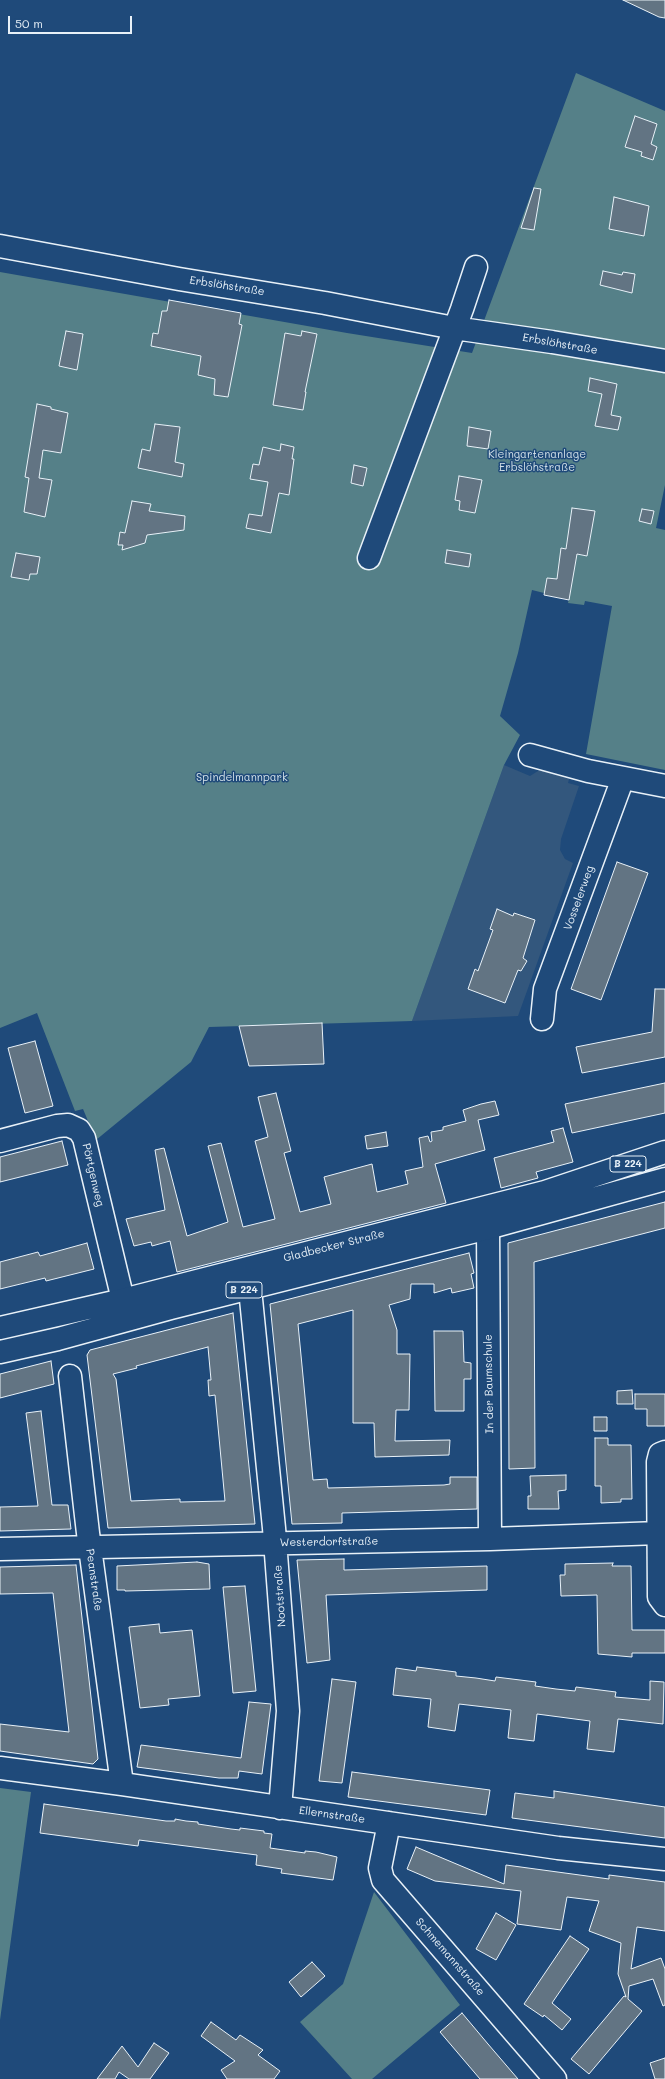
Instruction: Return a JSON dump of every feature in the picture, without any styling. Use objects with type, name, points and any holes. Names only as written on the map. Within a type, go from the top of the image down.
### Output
[{"type":"street","name":"Erbslöhstraße","points":[[0,246],[454,328],[552,342],[665,361]]},
{"type":"street","points":[[369,558],[476,267]]},
{"type":"street","points":[[530,755],[623,778],[665,786]]},
{"type":"street","name":"Vosselerweg","points":[[542,1020],[545,989],[623,778]]},
{"type":"street","name":"Pörtgenweg","points":[[0,1141],[57,1126],[68,1125],[79,1130],[84,1138],[123,1300]]},
{"type":"street","name":"Gladbecker Straße","points":[[0,1328],[123,1300],[545,1192],[665,1152]]},
{"type":"street","name":"Gladbecker Straße","points":[[0,1352],[58,1339],[171,1308],[488,1228],[665,1179]]},
{"type":"street","name":"In der Baumschule","points":[[488,1228],[490,1539]]},
{"type":"street","name":"Nootstraße","points":[[250,1289],[276,1543],[288,1711],[280,1808]]},
{"type":"street","name":"Peanstraße","points":[[70,1376],[90,1547],[122,1784]]},
{"type":"street","points":[[665,1452],[660,1454],[658,1462],[659,1597],[665,1605]]},
{"type":"street","name":"Westerdorfstraße","points":[[0,1549],[490,1539],[658,1533]]},
{"type":"street","name":"Ellernstraße","points":[[0,1768],[122,1784],[558,1848],[665,1859]]},
{"type":"street","name":"Schmemannstraße","points":[[389,1823],[380,1868],[383,1880],[555,2079]]},
{"type":"shaded area","points":[[504,765],[530,776],[538,771],[545,771],[569,779],[568,783],[579,786],[561,839],[560,850],[565,859],[573,863],[518,1016],[412,1021]]},
{"type":"green space","points":[[576,73],[665,111],[665,485],[656,528],[665,530],[665,770],[586,754],[612,606],[585,601],[584,605],[568,603],[569,599],[544,595],[544,593],[532,590],[518,653],[500,716],[520,735],[504,765],[412,1021],[209,1027],[191,1062],[96,1140],[83,1109],[75,1111],[37,1013],[0,1028],[0,272],[347,333],[472,353]]},
{"type":"green space","points":[[0,1788],[31,1792],[0,2020]]},
{"type":"green space","points":[[374,1892],[460,2005],[372,2079],[352,2079],[300,2022],[343,1984]]},
{"type":"building","points":[[623,0],[665,0],[665,18],[659,17]]},
{"type":"building","points":[[635,116],[657,124],[651,144],[657,147],[653,160],[641,156],[642,152],[625,147]]},
{"type":"building","points":[[534,188],[541,189],[534,230],[521,228]]},
{"type":"building","points":[[614,197],[649,206],[644,236],[609,229]]},
{"type":"building","points":[[603,271],[622,275],[623,272],[635,274],[632,293],[600,285]]},
{"type":"building","points":[[169,300],[241,313],[239,324],[242,325],[228,397],[214,395],[215,379],[198,375],[201,356],[151,346],[153,333],[158,334],[162,311],[167,311]]},
{"type":"building","points":[[66,331],[83,334],[77,370],[59,366]]},
{"type":"building","points":[[302,331],[317,334],[305,392],[303,410],[273,405],[285,333],[301,336]]},
{"type":"building","points":[[590,378],[617,384],[611,415],[621,417],[618,430],[595,426],[602,394],[588,391]]},
{"type":"building","points":[[37,404],[68,413],[61,453],[43,450],[39,478],[52,480],[45,517],[24,512],[29,478],[25,477]]},
{"type":"building","points":[[155,424],[180,427],[175,462],[184,464],[182,477],[138,468],[142,449],[150,451]]},
{"type":"building","points":[[469,427],[491,431],[488,449],[467,446]]},
{"type":"building","points":[[281,444],[294,447],[292,459],[294,459],[289,495],[279,493],[271,533],[246,528],[249,514],[262,516],[268,482],[250,479],[253,464],[259,465],[263,447],[280,451]]},
{"type":"building","points":[[354,465],[367,468],[363,486],[351,483]]},
{"type":"building","points":[[459,476],[482,480],[475,513],[459,510],[460,501],[455,500]]},
{"type":"building","points":[[132,501],[151,504],[149,511],[185,516],[184,530],[147,535],[145,543],[122,550],[123,545],[118,545],[120,532],[125,533]]},
{"type":"building","points":[[572,508],[595,511],[587,556],[577,554],[569,600],[544,595],[547,578],[557,579],[561,548],[566,549]]},
{"type":"building","points":[[642,509],[654,511],[651,524],[639,521]]},
{"type":"building","points":[[447,550],[471,554],[469,567],[445,563]]},
{"type":"building","points":[[16,553],[40,557],[37,574],[30,574],[29,580],[11,577]]},
{"type":"building","points":[[617,862],[648,873],[601,1000],[571,989]]},
{"type":"building","points":[[497,909],[513,916],[514,913],[535,920],[523,958],[527,961],[521,971],[518,970],[505,1003],[468,989],[475,969],[478,971],[493,930],[490,929]]},
{"type":"building","points":[[655,989],[665,989],[665,1057],[582,1073],[576,1047],[652,1032]]},
{"type":"building","points":[[322,1023],[324,1064],[249,1066],[239,1026]]},
{"type":"building","points":[[35,1041],[53,1106],[25,1113],[8,1048]]},
{"type":"building","points":[[665,1083],[665,1113],[572,1133],[565,1104]]},
{"type":"building","points":[[276,1093],[291,1151],[284,1153],[300,1212],[331,1204],[324,1177],[372,1164],[377,1192],[408,1184],[405,1171],[423,1167],[419,1138],[428,1136],[430,1142],[432,1141],[431,1132],[443,1130],[443,1127],[466,1121],[463,1110],[481,1104],[495,1101],[499,1115],[478,1120],[485,1150],[435,1164],[446,1203],[177,1272],[170,1241],[152,1246],[151,1242],[134,1246],[126,1219],[165,1210],[155,1150],[164,1148],[187,1236],[228,1222],[208,1146],[221,1143],[243,1227],[275,1219],[255,1141],[268,1137],[258,1097]]},
{"type":"building","points":[[563,1128],[573,1162],[536,1172],[538,1178],[501,1188],[494,1158],[554,1142],[551,1131]]},
{"type":"building","points":[[386,1132],[388,1146],[367,1149],[365,1136]]},
{"type":"building","points":[[62,1141],[68,1165],[0,1182],[0,1157]]},
{"type":"building","points":[[665,1202],[665,1228],[534,1262],[535,1468],[509,1469],[508,1243]]},
{"type":"building","points":[[87,1243],[94,1269],[46,1281],[45,1278],[0,1289],[0,1262],[38,1252],[40,1256]]},
{"type":"building","points":[[469,1253],[474,1273],[471,1274],[474,1288],[452,1293],[451,1288],[434,1293],[434,1284],[411,1284],[410,1299],[389,1305],[397,1330],[397,1354],[410,1354],[409,1410],[396,1410],[395,1441],[450,1440],[449,1455],[375,1457],[374,1423],[353,1423],[353,1310],[298,1324],[313,1480],[327,1479],[328,1488],[444,1485],[450,1484],[450,1477],[477,1477],[477,1509],[342,1513],[342,1523],[292,1524],[270,1304]]},
{"type":"building","points":[[233,1313],[255,1524],[108,1528],[87,1355],[90,1350]],"holes":[[[208,1347],[211,1380],[208,1380],[209,1396],[215,1395],[225,1501],[180,1502],[180,1499],[131,1501],[116,1379],[113,1374],[137,1368],[136,1366]]]},
{"type":"building","points":[[434,1331],[463,1331],[464,1362],[471,1363],[471,1379],[464,1379],[464,1411],[435,1411]]},
{"type":"building","points":[[51,1361],[54,1384],[0,1398],[0,1374]]},
{"type":"building","points":[[632,1390],[633,1404],[617,1404],[617,1391]]},
{"type":"building","points":[[635,1394],[665,1394],[665,1426],[647,1426],[647,1409],[635,1409]]},
{"type":"building","points":[[41,1411],[52,1505],[68,1505],[71,1529],[0,1531],[0,1507],[38,1506],[26,1413]]},
{"type":"building","points":[[594,1417],[607,1417],[607,1431],[594,1431]]},
{"type":"building","points":[[595,1438],[608,1438],[608,1445],[631,1445],[632,1499],[621,1499],[621,1502],[601,1503],[601,1486],[595,1486]]},
{"type":"building","points":[[566,1475],[566,1490],[558,1491],[559,1509],[528,1509],[528,1496],[531,1496],[530,1476]]},
{"type":"building","points":[[344,1559],[344,1570],[487,1566],[487,1590],[326,1595],[330,1660],[307,1663],[297,1560]]},
{"type":"building","points":[[197,1562],[209,1564],[210,1589],[117,1590],[117,1566]]},
{"type":"building","points":[[613,1563],[612,1566],[631,1566],[632,1630],[665,1630],[665,1653],[632,1653],[632,1657],[598,1654],[597,1595],[561,1596],[560,1575],[565,1575],[565,1564]]},
{"type":"building","points":[[76,1565],[98,1759],[93,1764],[0,1751],[0,1724],[69,1732],[53,1593],[0,1594],[0,1567]]},
{"type":"building","points":[[245,1586],[256,1691],[233,1693],[223,1587]]},
{"type":"building","points":[[159,1624],[160,1633],[192,1630],[200,1696],[168,1699],[169,1705],[140,1708],[129,1627]]},
{"type":"building","points":[[417,1667],[456,1672],[456,1676],[495,1681],[496,1677],[536,1682],[535,1686],[575,1691],[576,1687],[616,1692],[615,1697],[650,1700],[650,1681],[664,1682],[663,1724],[618,1719],[614,1752],[587,1749],[590,1721],[537,1714],[534,1741],[508,1738],[511,1710],[459,1704],[455,1731],[428,1727],[431,1699],[393,1695],[396,1668],[416,1671]]},
{"type":"building","points":[[332,1679],[356,1682],[342,1783],[319,1781]]},
{"type":"building","points":[[249,1702],[271,1704],[262,1774],[239,1771],[238,1778],[219,1778],[137,1767],[141,1745],[241,1758]]},
{"type":"building","points":[[352,1772],[490,1790],[486,1815],[348,1797]]},
{"type":"building","points":[[554,1791],[665,1807],[665,1838],[512,1818],[515,1793],[554,1798]]},
{"type":"building","points":[[44,1804],[166,1821],[175,1821],[175,1819],[198,1822],[198,1824],[231,1829],[240,1830],[240,1828],[264,1831],[264,1833],[272,1834],[270,1848],[305,1853],[305,1851],[316,1852],[337,1857],[333,1880],[281,1873],[282,1869],[256,1865],[257,1855],[139,1840],[138,1846],[40,1833]]},
{"type":"building","points":[[416,1847],[504,1884],[506,1865],[609,1879],[609,1875],[665,1882],[665,1931],[637,1927],[631,1969],[661,1958],[665,1969],[665,2005],[663,2006],[653,1979],[629,1986],[628,1999],[642,2011],[589,2074],[571,2059],[624,1996],[626,1997],[618,1974],[621,1943],[589,1931],[599,1901],[567,1897],[561,1930],[517,1924],[521,1891],[435,1881],[407,1869]]},
{"type":"building","points":[[496,1913],[516,1925],[496,1960],[476,1949]]},
{"type":"building","points":[[570,1936],[589,1949],[552,2003],[571,2019],[562,2030],[544,2015],[543,2017],[524,2004]]},
{"type":"building","points":[[312,1962],[325,1976],[301,1997],[289,1982]]},
{"type":"building","points":[[462,2013],[518,2079],[480,2079],[440,2032]]},
{"type":"building","points":[[211,2022],[236,2040],[240,2035],[263,2050],[258,2055],[280,2071],[274,2079],[227,2079],[221,2070],[235,2061],[201,2036]]},
{"type":"building","points":[[154,2043],[169,2053],[150,2079],[129,2079],[119,2072],[115,2079],[97,2079],[122,2046],[138,2067]]},
{"type":"building","points":[[665,2058],[665,2079],[655,2079],[650,2063]]},
{"type":"park label","name":"Kleingartenanlage Erbslöhstraße","points":[[537,461]]},
{"type":"park label","name":"Spindelmannpark","points":[[242,778]]}]
